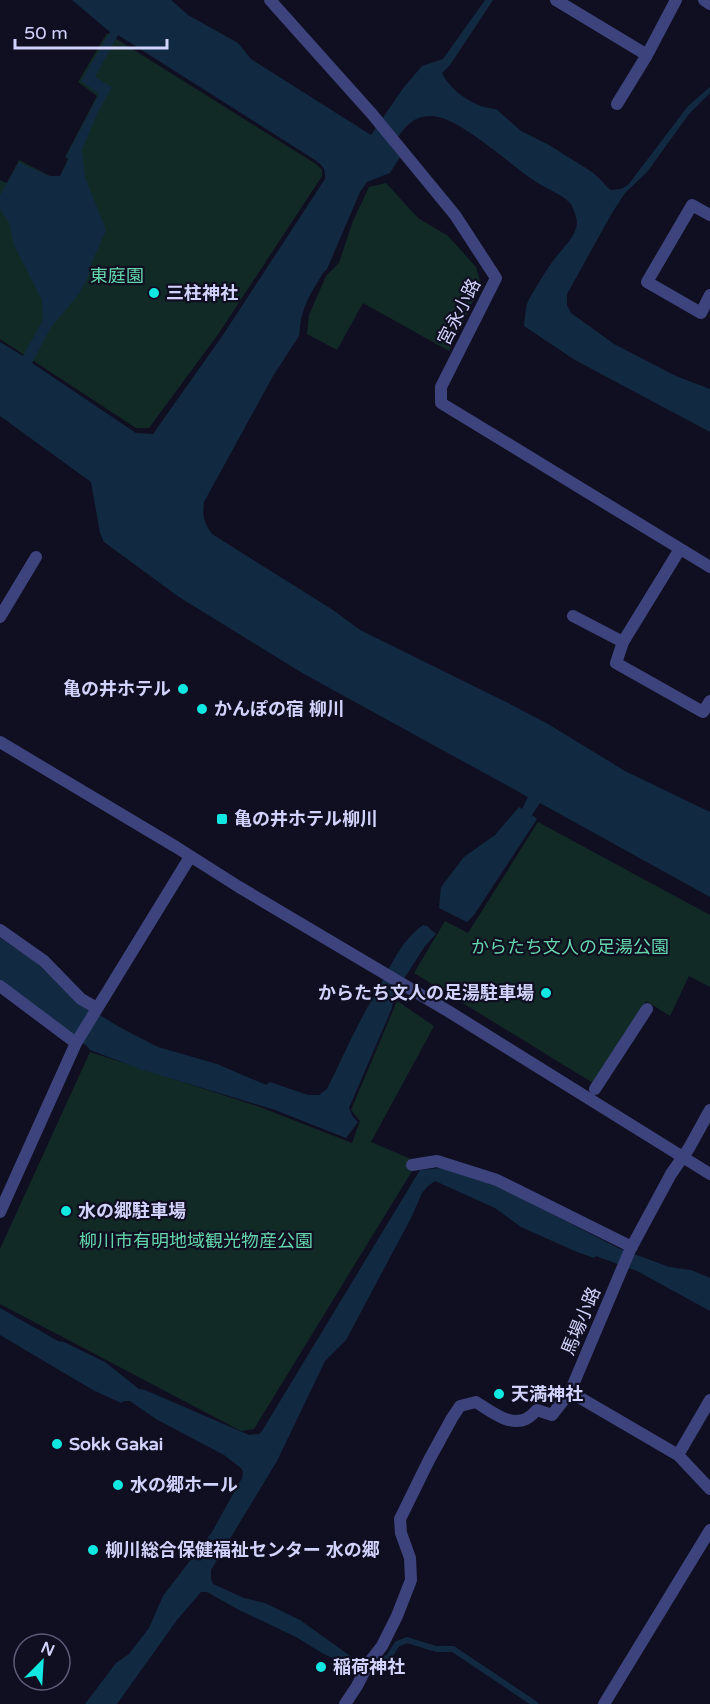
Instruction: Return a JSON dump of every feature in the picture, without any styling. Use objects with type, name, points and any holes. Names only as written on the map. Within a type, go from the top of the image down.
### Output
[{"type":"street","name":"宮永小路","points":[[270,0],[372,114],[425,178],[455,215],[496,278],[441,387],[441,403],[710,567]]},
{"type":"street","points":[[556,0],[647,55]]},
{"type":"street","points":[[617,104],[647,55],[676,0]]},
{"type":"street","points":[[704,0],[710,4]]},
{"type":"street","points":[[710,215],[692,205],[647,282],[701,313],[710,295]]},
{"type":"street","points":[[680,549],[623,642],[616,663],[703,712],[710,701]]},
{"type":"street","points":[[0,617],[36,557]]},
{"type":"street","points":[[573,616],[623,642]]},
{"type":"street","points":[[0,742],[405,985],[710,1174]]},
{"type":"street","points":[[0,1212],[76,1043],[190,857]]},
{"type":"street","points":[[0,930],[44,961],[81,999],[97,1008]]},
{"type":"street","points":[[0,986],[76,1043]]},
{"type":"street","points":[[595,1089],[647,1009]]},
{"type":"street","name":"馬場小路","points":[[345,1704],[382,1646],[411,1580],[410,1558],[401,1533],[400,1519],[452,1418],[460,1406],[476,1402],[506,1420],[518,1422],[527,1419],[537,1410],[552,1415],[570,1392],[631,1249],[671,1174],[710,1110]]},
{"type":"street","points":[[412,1165],[437,1161],[497,1180],[631,1249]]},
{"type":"street","points":[[570,1392],[678,1455],[710,1489]]},
{"type":"street","points":[[678,1455],[710,1400]]},
{"type":"street","points":[[604,1704],[710,1530]]},
{"type":"green space","name":"東庭園","points":[[107,33],[316,164],[322,170],[322,176],[219,333],[149,428],[136,428],[0,339],[0,180],[7,183],[19,160],[50,176],[60,176],[68,159],[65,157],[97,96],[78,82]]},
{"type":"green space","points":[[386,183],[418,218],[448,236],[476,267],[481,284],[449,351],[363,303],[337,350],[307,334],[309,315],[326,276],[339,263],[353,221],[369,187]]},
{"type":"green space","name":"からたち文人の足湯公園","points":[[538,822],[710,915],[710,987],[689,976],[670,1016],[646,1001],[593,1083],[414,973],[445,921],[468,933]]},
{"type":"green space","name":"柳川市有明地域観光物産公園","points":[[397,1001],[434,1026],[371,1142],[413,1160],[412,1171],[254,1429],[241,1431],[0,1304],[0,1249],[90,1052],[257,1106],[352,1143],[360,1121],[351,1110]]},
{"type":"water","points":[[72,0],[171,0],[188,15],[238,43],[251,59],[371,135],[404,87],[422,66],[443,59],[485,0],[493,0],[450,65],[442,73],[446,80],[465,98],[480,106],[496,109],[521,131],[549,145],[592,172],[611,190],[621,189],[628,185],[688,106],[710,87],[710,93],[689,114],[647,172],[625,193],[567,294],[567,305],[571,313],[614,344],[676,376],[710,389],[710,432],[575,360],[524,326],[526,307],[536,287],[575,232],[577,220],[572,206],[563,197],[536,182],[457,124],[443,118],[424,116],[407,125],[391,147],[400,157],[390,173],[367,182],[360,192],[327,269],[307,302],[301,318],[299,336],[273,376],[204,502],[203,512],[205,523],[212,534],[333,610],[360,630],[506,702],[548,724],[625,771],[710,812],[710,897],[540,803],[532,815],[537,819],[474,915],[467,922],[439,908],[441,887],[464,857],[495,835],[519,807],[522,809],[528,797],[304,674],[179,597],[104,542],[100,533],[91,482],[0,416],[0,342],[23,356],[43,320],[42,300],[14,245],[9,223],[0,209],[0,195],[19,162],[49,176],[60,176],[69,159],[66,157],[99,94],[81,81],[110,32]],"holes":[[[118,35],[315,160],[323,168],[325,179],[223,335],[153,434],[136,433],[32,363],[51,327],[79,294],[106,230],[85,177],[82,150],[98,112],[112,87],[95,77]]]},
{"type":"water","points":[[423,925],[436,934],[425,946],[394,994],[392,1008],[349,1108],[358,1122],[346,1138],[275,1110],[140,1069],[90,1050],[57,1025],[43,1011],[0,980],[0,938],[36,962],[75,1000],[158,1047],[217,1064],[266,1085],[270,1082],[308,1095],[319,1095],[327,1089],[394,959],[407,940]]},
{"type":"water","points":[[442,1168],[490,1182],[618,1248],[669,1267],[691,1270],[710,1278],[710,1311],[637,1271],[596,1256],[594,1258],[577,1252],[521,1227],[495,1208],[435,1181],[422,1193],[346,1340],[325,1361],[277,1461],[211,1570],[213,1584],[244,1598],[265,1603],[300,1620],[360,1663],[357,1670],[207,1592],[201,1592],[177,1620],[117,1704],[85,1704],[116,1663],[129,1654],[149,1628],[163,1596],[212,1532],[242,1478],[243,1472],[224,1455],[156,1419],[130,1401],[121,1403],[93,1390],[0,1335],[0,1308],[58,1341],[105,1362],[139,1389],[249,1435],[259,1434],[420,1170]]},
{"type":"waterway","points":[[352,1664],[358,1668],[369,1666],[389,1657],[397,1644],[407,1640],[436,1649],[453,1649],[535,1704]]},
{"type":"place","name":"三柱神社","points":[[154,293]]},
{"type":"place","name":"亀の井ホテル","points":[[183,689]]},
{"type":"place","name":"かんぽの宿 柳川","points":[[202,709]]},
{"type":"place","name":"亀の井ホテル柳川","points":[[222,819]]},
{"type":"place","name":"からたち文人の足湯駐車場","points":[[546,993]]},
{"type":"place","name":"水の郷駐車場","points":[[66,1211]]},
{"type":"place","name":"天満神社","points":[[499,1394]]},
{"type":"place","name":"Sokk Gakai","points":[[57,1444]]},
{"type":"place","name":"水の郷ホール","points":[[118,1485]]},
{"type":"place","name":"柳川総合保健福祉センター 水の郷","points":[[93,1550]]},
{"type":"place","name":"稲荷神社","points":[[321,1667]]}]
